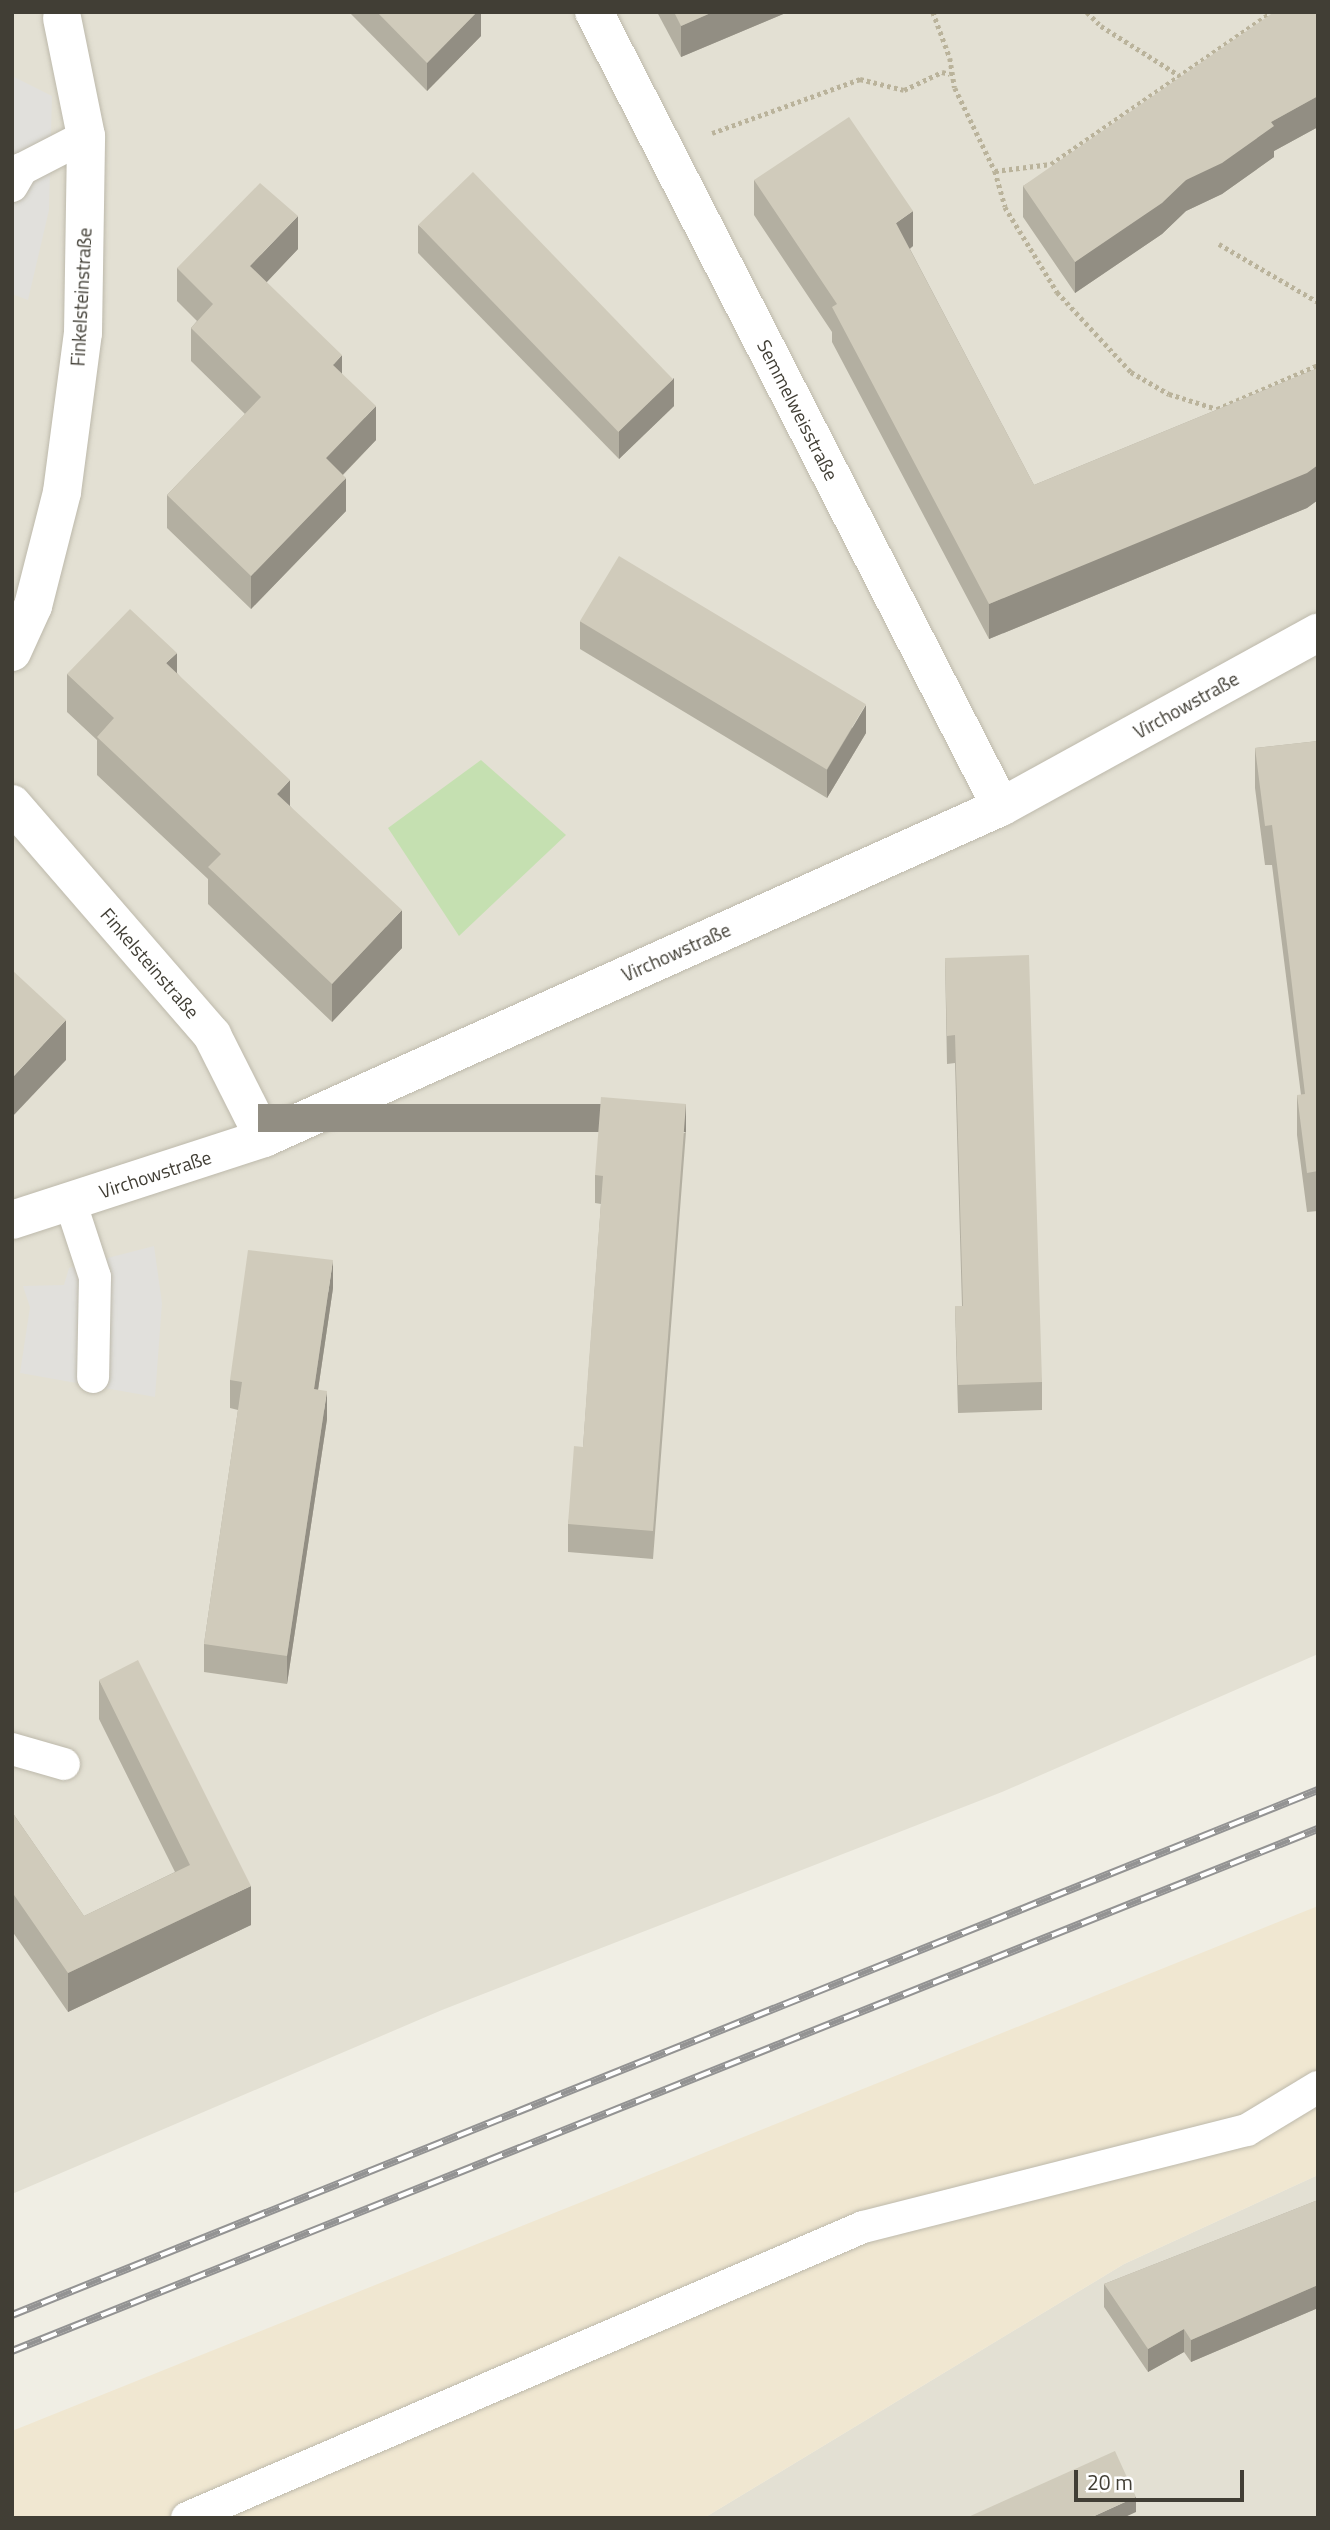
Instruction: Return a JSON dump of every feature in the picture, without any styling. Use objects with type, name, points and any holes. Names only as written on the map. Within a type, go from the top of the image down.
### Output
[{"type":"street","name":"Semmelweisstraße","points":[[594,12],[1001,807]]},
{"type":"street","name":"Finkelsteinstraße","points":[[12,652],[33,606],[64,479],[83,333],[86,136],[60,15]]},
{"type":"street","name":"Virchowstraße","points":[[12,1220],[264,1138],[1001,807],[1318,634]]},
{"type":"street","name":"Finkelsteinstraße","points":[[12,804],[212,1035],[264,1138]]},
{"type":"lane","points":[[12,187],[22,169],[86,136]]},
{"type":"lane","points":[[70,1201],[95,1277],[93,1377]]},
{"type":"lane","points":[[12,1749],[64,1764]]},
{"type":"lane","points":[[187,2518],[863,2227],[1247,2130],[1318,2087]]},
{"type":"path","points":[[933,12],[950,58],[950,74],[995,171],[1005,207],[1057,292],[1131,372],[1169,394],[1217,409],[1318,365]]},
{"type":"path","points":[[1087,12],[1101,26],[1180,76]]},
{"type":"path","points":[[995,171],[1051,164],[1272,12]]},
{"type":"path","points":[[665,150],[860,79],[904,90],[942,72],[950,74]]},
{"type":"path","points":[[1219,244],[1318,302]]},
{"type":"shaded area","points":[[12,12],[1318,12],[1318,1654],[1002,1792],[442,2010],[12,2194]]},
{"type":"shaded area","points":[[12,76],[52,96],[49,210],[28,300],[12,294]]},
{"type":"shaded area","points":[[154,1246],[162,1303],[155,1397],[20,1373],[30,1307],[23,1286],[64,1285],[69,1268]]},
{"type":"shaded area","points":[[1318,1906],[1318,2175],[1124,2264],[704,2518],[12,2518],[12,2431]]},
{"type":"shaded area","points":[[1318,2175],[1318,2518],[704,2518],[1124,2264]]},
{"type":"green space","points":[[481,760],[566,835],[459,936],[388,828]]},
{"type":"building","points":[[377,12],[477,12],[427,63]]},
{"type":"building","points":[[674,12],[713,12],[681,26]]},
{"type":"building","points":[[1274,12],[1318,12],[1318,96],[1271,122],[1274,126],[1222,163],[1186,180],[1162,203],[1075,262],[1023,186]]},
{"type":"building","points":[[849,117],[913,211],[896,223],[1034,485],[1318,368],[1318,465],[1307,473],[989,604],[832,307],[837,304],[754,180]]},
{"type":"building","points":[[473,172],[673,379],[618,432],[418,225]]},
{"type":"building","points":[[260,183],[298,216],[250,266],[342,355],[333,365],[376,406],[326,458],[346,478],[251,576],[167,495],[261,397],[191,328],[213,304],[177,268]]},
{"type":"building","points":[[619,556],[866,704],[827,769],[580,621]]},
{"type":"building","points":[[130,609],[177,653],[166,663],[290,780],[277,794],[402,910],[332,984],[208,867],[221,854],[97,737],[114,718],[67,674]]},
{"type":"building","points":[[1318,741],[1318,1171],[1307,1173],[1297,1095],[1305,1094],[1289,960],[1272,825],[1265,826],[1255,748]]},
{"type":"building","points":[[1029,955],[1042,1382],[958,1385],[955,1306],[963,1306],[955,1035],[947,1036],[945,958]]},
{"type":"building","points":[[12,970],[66,1020],[12,1078]]},
{"type":"building","points":[[601,1097],[686,1104],[653,1531],[568,1524],[574,1446],[583,1447],[603,1176],[595,1175]]},
{"type":"building","points":[[248,1250],[333,1260],[314,1389],[327,1391],[287,1656],[204,1644],[242,1382],[230,1380]]},
{"type":"building","points":[[138,1660],[251,1886],[68,1973],[12,1892],[12,1812],[84,1916],[190,1865],[99,1680]]},
{"type":"building","points":[[1318,2200],[1318,2285],[1191,2340],[1184,2329],[1148,2349],[1104,2284]]},
{"type":"building","points":[[1115,2451],[1136,2497],[1090,2518],[966,2518]]},
{"type":"railway","points":[[12,2315],[1318,1790]]},
{"type":"railway","points":[[12,2351],[1318,1829]]}]
